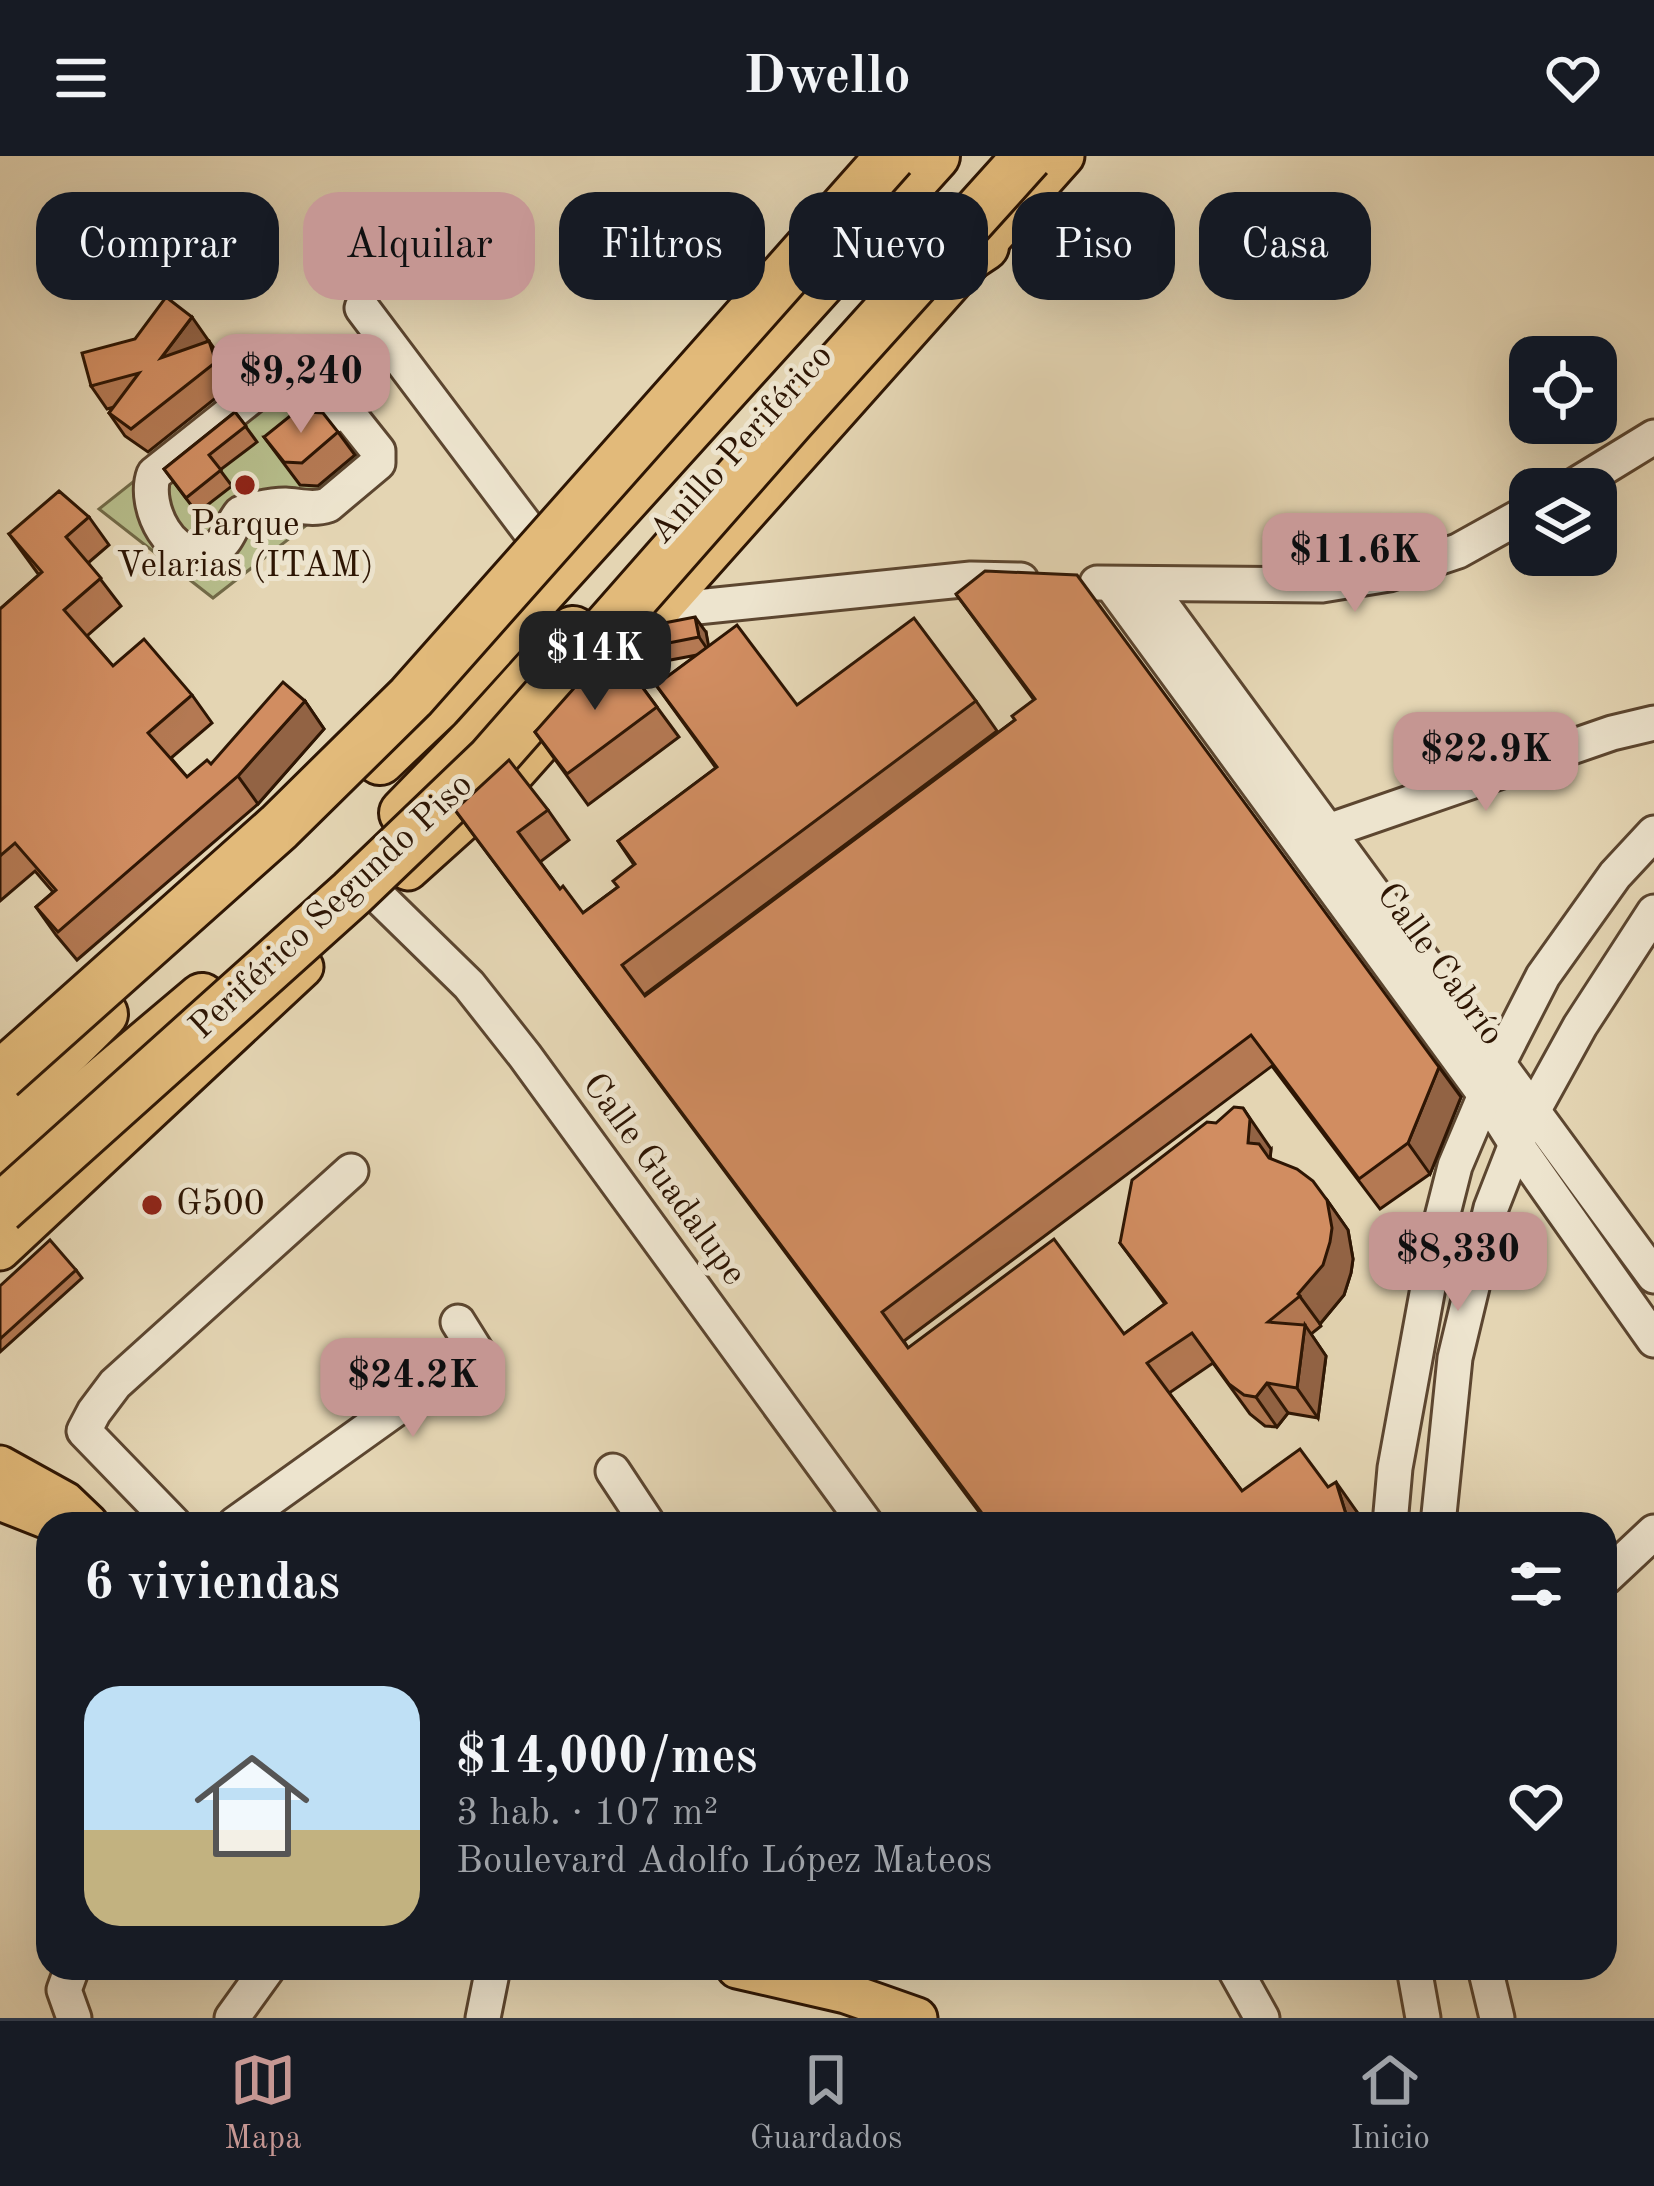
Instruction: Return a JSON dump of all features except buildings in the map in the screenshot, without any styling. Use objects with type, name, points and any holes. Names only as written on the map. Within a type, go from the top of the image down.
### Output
[{"type":"highway","points":[[4,1082],[411,697],[891,156]]},
{"type":"highway","name":"Anillo Periférico","points":[[4,1082],[68,1047],[437,706],[934,156]]},
{"type":"highway","name":"Anillo Periférico","points":[[0,1169],[357,890],[476,739],[1003,156]]},
{"type":"highway","name":"Periférico Segundo Piso","points":[[0,1209],[352,893],[491,760],[1028,156]]},
{"type":"highway","points":[[680,438],[749,300]]},
{"type":"highway","points":[[830,347],[902,300]]},
{"type":"highway","points":[[290,935],[357,890]]},
{"type":"main road","points":[[765,272],[868,156]]},
{"type":"main road","points":[[988,242],[1064,156]]},
{"type":"main road","points":[[4,1082],[288,801],[740,300]]},
{"type":"main road","points":[[0,1250],[357,890],[508,780],[936,300]]},
{"type":"main road","points":[[0,1466],[75,1512]]},
{"type":"main road","points":[[0,1501],[36,1515]]},
{"type":"main road","points":[[789,1980],[846,1993],[917,2018]]},
{"type":"street","points":[[362,308],[532,534]]},
{"type":"street","points":[[300,370],[303,393],[311,404],[333,416],[343,407],[378,451],[378,463],[328,505],[312,509],[284,505],[241,513],[226,540],[211,551],[191,552],[174,542],[160,526],[151,501],[154,474],[266,385],[300,370]]},
{"type":"street","points":[[1603,468],[1654,437]]},
{"type":"street","points":[[658,611],[971,578],[1148,586],[1322,585],[1389,574],[1457,551],[1509,523]]},
{"type":"street","name":"Calle Cabrío","points":[[1111,584],[1499,1062],[1533,1111],[1643,1240],[1654,1276]]},
{"type":"street","name":"Calle Cabrío","points":[[1148,586],[1516,1144],[1654,1340]]},
{"type":"street","points":[[1314,836],[1654,723]]},
{"type":"street","points":[[1391,1512],[1438,1233],[1455,1166],[1499,1062],[1543,976],[1615,874],[1654,832]]},
{"type":"street","name":"Calle Guadalupe","points":[[357,890],[469,986],[857,1512]]},
{"type":"street","points":[[1439,1512],[1455,1358],[1492,1208],[1533,1111],[1580,1026],[1654,912]]},
{"type":"street","points":[[162,1512],[84,1431],[94,1412],[115,1384],[351,1171]]},
{"type":"street","points":[[252,1512],[478,1354],[458,1322]]},
{"type":"street","points":[[613,1471],[640,1512]]},
{"type":"street","points":[[1617,1567],[1654,1532]]},
{"type":"street","points":[[68,1980],[64,1990],[74,2018]]},
{"type":"street","points":[[232,2018],[259,1980]]},
{"type":"street","points":[[483,2018],[491,1980]]},
{"type":"street","points":[[1241,1980],[1262,2018]]},
{"type":"street","points":[[1416,1980],[1424,2018]]},
{"type":"street","points":[[1487,1980],[1496,2018]]},
{"type":"green space","name":"Parque Velarias (ITAM)","points":[[303,347],[390,460],[213,598],[99,509]]},
{"type":"place","name":"Parque Velarias (ITAM)","points":[[245,485]]},
{"type":"place","name":"G500","points":[[152,1205]]}]
